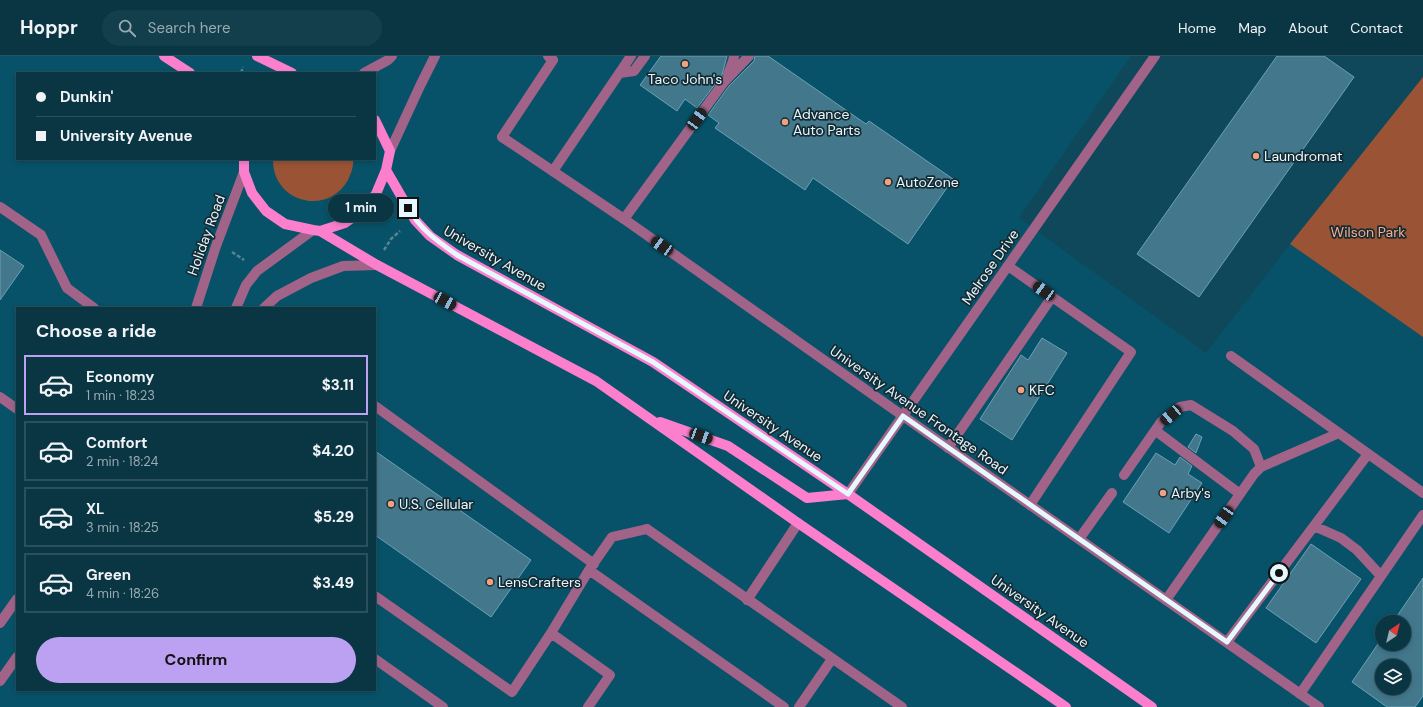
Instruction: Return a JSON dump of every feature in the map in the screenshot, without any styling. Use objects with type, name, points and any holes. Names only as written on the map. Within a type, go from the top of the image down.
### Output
[{"type":"main road","points":[[164,56],[188,72]]},
{"type":"main road","points":[[257,56],[290,72]]},
{"type":"main road","points":[[317,231],[344,223],[362,211],[376,194],[386,170],[390,151],[376,122]]},
{"type":"main road","points":[[244,160],[244,172],[252,193],[266,211],[285,224],[317,231],[377,265],[596,381],[798,523],[1066,707]]},
{"type":"main road","name":"University Avenue","points":[[386,170],[415,220],[430,236],[457,255],[653,362],[848,494],[1152,707]]},
{"type":"main road","points":[[648,417],[728,446],[807,498],[848,494]]},
{"type":"street","points":[[366,72],[388,60],[392,56]]},
{"type":"street","points":[[390,151],[435,56]]},
{"type":"street","name":"University Avenue Frontage Road","points":[[548,56],[553,60],[502,137],[624,219],[948,448],[1319,707]]},
{"type":"street","points":[[552,171],[632,56]]},
{"type":"street","points":[[620,73],[634,72],[645,56]]},
{"type":"street","points":[[724,82],[734,56]]},
{"type":"street","points":[[624,219],[724,82],[749,56]]},
{"type":"street","name":"Melrose Drive","points":[[848,494],[1155,56]]},
{"type":"street","name":"Holiday Road","points":[[196,307],[216,246],[244,172]]},
{"type":"street","points":[[0,207],[40,235],[67,288],[93,307]]},
{"type":"street","points":[[236,307],[246,285],[257,271],[317,231]]},
{"type":"street","points":[[265,307],[277,296],[311,278],[344,266],[377,265]]},
{"type":"street","points":[[1008,266],[1131,352],[1030,505]]},
{"type":"street","points":[[948,448],[1052,297]]},
{"type":"street","points":[[1231,356],[1423,493]]},
{"type":"street","points":[[0,396],[16,407]]},
{"type":"street","points":[[1124,475],[1161,422],[1180,407],[1191,405],[1232,431],[1254,449],[1261,467]]},
{"type":"street","points":[[376,407],[784,707]]},
{"type":"street","points":[[1156,431],[1240,494]]},
{"type":"street","points":[[1166,600],[1254,474],[1261,467],[1339,433]]},
{"type":"street","points":[[1227,642],[1368,454]]},
{"type":"street","points":[[1079,539],[1112,493]]},
{"type":"street","points":[[1300,694],[1423,515]]},
{"type":"street","points":[[747,600],[798,523]]},
{"type":"street","points":[[1314,526],[1341,538],[1357,550],[1381,576]]},
{"type":"street","points":[[376,597],[512,692],[612,537],[647,530],[902,707]]},
{"type":"street","points":[[0,622],[16,600]]},
{"type":"street","points":[[551,633],[610,675],[588,707]]},
{"type":"street","points":[[0,681],[16,658]]},
{"type":"street","points":[[800,707],[832,659]]},
{"type":"street","points":[[376,660],[443,707]]},
{"type":"path","points":[[242,72],[244,67]]},
{"type":"path","points":[[383,252],[391,239],[401,230]]},
{"type":"path","points":[[227,250],[246,262]]},
{"type":"shaded area","points":[[0,56],[1131,56],[1019,218],[1206,353],[1290,244],[1423,337],[1423,707],[0,707]]},
{"type":"green space","name":"Wilson Park","points":[[1423,77],[1423,337],[1290,244]]},
{"type":"green space","points":[[273,160],[353,160],[351,173],[348,180],[339,191],[327,198],[315,201],[302,200],[291,194],[281,186],[275,174]]},
{"type":"building","points":[[661,56],[727,56],[722,75],[697,108],[685,99],[677,111],[640,85]]},
{"type":"building","points":[[755,56],[768,56],[866,124],[869,121],[953,179],[908,244],[813,178],[805,190],[715,128],[719,123],[708,115],[729,86],[754,61]]},
{"type":"building","points":[[1277,56],[1324,56],[1354,77],[1199,297],[1137,254]]},
{"type":"building","points":[[0,250],[24,266],[0,300]]},
{"type":"building","name":"KFC","points":[[1042,338],[1067,353],[1012,440],[980,419],[1021,355],[1028,360]]},
{"type":"building","points":[[1196,434],[1202,437],[1196,453],[1188,447]]},
{"type":"building","points":[[376,452],[531,560],[491,617],[376,536]]},
{"type":"building","name":"Arby's","points":[[1156,453],[1175,465],[1180,457],[1192,466],[1188,474],[1202,483],[1169,533],[1123,502]]},
{"type":"building","points":[[1311,544],[1361,579],[1316,643],[1266,608]]},
{"type":"building","points":[[1423,578],[1423,696],[1415,707],[1387,707],[1352,682],[1375,648],[1375,651],[1411,651],[1411,615],[1398,615]]},
{"type":"place","name":"Taco John's","points":[[685,64]]},
{"type":"place","name":"Advance Auto Parts","points":[[785,122]]},
{"type":"place","name":"Laundromat","points":[[1256,156]]},
{"type":"place","name":"AutoZone","points":[[888,182]]},
{"type":"place","name":"KFC","points":[[1021,390]]},
{"type":"place","name":"Arby's","points":[[1163,493]]},
{"type":"place","name":"U.S. Cellular","points":[[391,504]]},
{"type":"place","name":"LensCrafters","points":[[490,582]]},
{"type":"route","points":[[408,208],[415,220],[430,236],[457,255],[653,362],[848,494],[903,416],[1227,642],[1279,573]]}]
